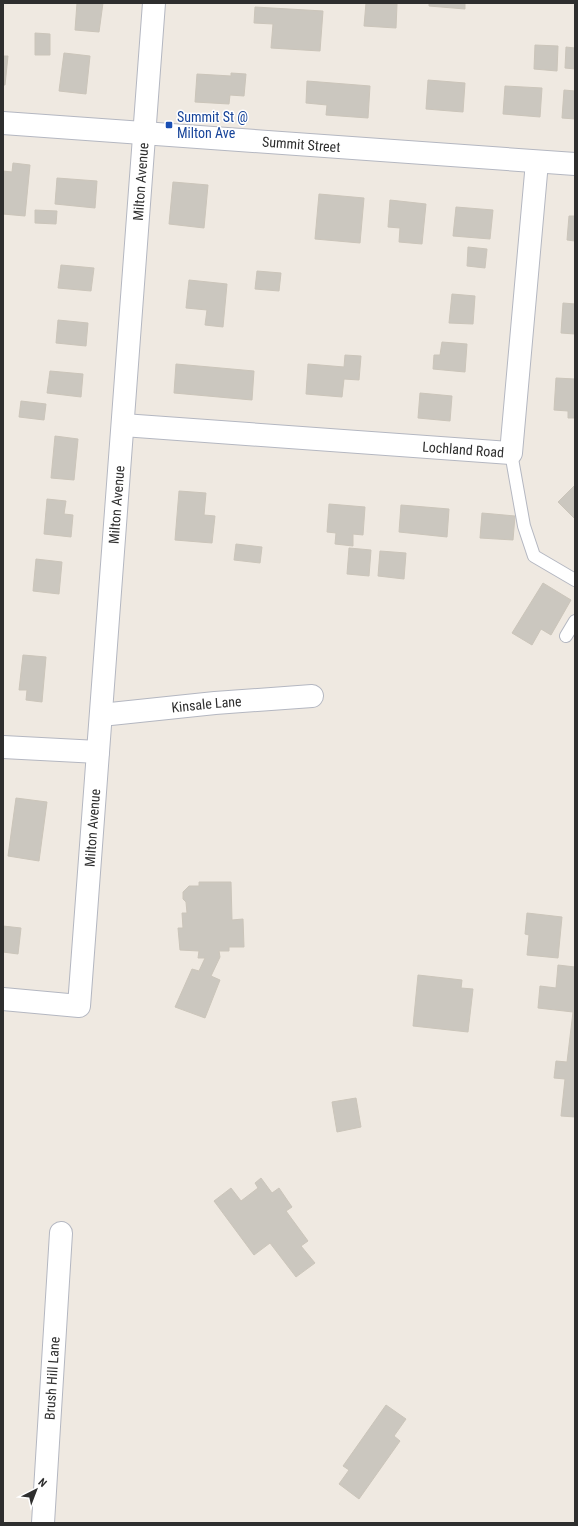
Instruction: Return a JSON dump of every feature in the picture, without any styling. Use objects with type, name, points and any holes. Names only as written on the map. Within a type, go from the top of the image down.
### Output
[{"type":"street","name":"Milton Avenue","points":[[3,999],[79,1006],[154,3]]},
{"type":"street","name":"Summit Street","points":[[3,123],[575,164]]},
{"type":"street","name":"Lochland Road","points":[[123,425],[511,453],[537,162]]},
{"type":"street","name":"Kinsale Lane","points":[[101,715],[215,703],[312,696]]},
{"type":"street","points":[[3,747],[98,752]]},
{"type":"street","name":"Brush Hill Lane","points":[[43,1523],[61,1233]]},
{"type":"lane","points":[[511,453],[524,526],[534,556],[575,580]]},
{"type":"lane","points":[[566,636],[575,622]]},
{"type":"building","points":[[77,3],[103,3],[99,32],[75,30]]},
{"type":"building","points":[[366,3],[397,4],[396,28],[364,26]]},
{"type":"building","points":[[429,3],[465,3],[465,9],[429,6]]},
{"type":"building","points":[[255,7],[323,11],[320,51],[271,48],[273,24],[254,23]]},
{"type":"building","points":[[35,33],[50,34],[50,55],[35,55]]},
{"type":"building","points":[[535,45],[558,46],[557,71],[534,69]]},
{"type":"building","points":[[566,47],[575,48],[575,69],[565,68]]},
{"type":"building","points":[[64,53],[90,56],[86,94],[59,91]]},
{"type":"building","points":[[3,56],[8,56],[5,85],[3,85]]},
{"type":"building","points":[[231,73],[246,74],[244,96],[230,95],[229,104],[195,102],[197,74],[231,76]]},
{"type":"building","points":[[428,80],[465,83],[463,112],[426,109]]},
{"type":"building","points":[[307,81],[370,86],[368,118],[326,115],[327,105],[306,103]]},
{"type":"building","points":[[505,86],[542,88],[540,117],[503,114]]},
{"type":"building","points":[[564,90],[575,91],[575,119],[562,118]]},
{"type":"building","points":[[13,163],[30,165],[25,216],[3,214],[3,171],[12,172]]},
{"type":"building","points":[[57,178],[97,181],[95,208],[55,204]]},
{"type":"building","points":[[173,182],[208,185],[204,228],[169,224]]},
{"type":"building","points":[[319,194],[364,198],[360,243],[315,239]]},
{"type":"building","points":[[390,200],[426,204],[422,244],[399,242],[400,228],[388,227]]},
{"type":"building","points":[[456,207],[493,210],[490,239],[453,236]]},
{"type":"building","points":[[35,210],[57,211],[56,224],[35,223]]},
{"type":"building","points":[[569,216],[575,216],[575,241],[567,240]]},
{"type":"building","points":[[468,247],[487,249],[485,268],[467,266]]},
{"type":"building","points":[[61,265],[94,268],[91,291],[58,288]]},
{"type":"building","points":[[257,271],[281,273],[279,291],[255,289]]},
{"type":"building","points":[[189,280],[227,284],[223,327],[205,325],[207,310],[186,308]]},
{"type":"building","points":[[452,294],[475,296],[473,324],[449,323]]},
{"type":"building","points":[[563,303],[575,304],[575,334],[561,333]]},
{"type":"building","points":[[58,320],[88,323],[86,346],[56,343]]},
{"type":"building","points":[[442,342],[467,344],[465,372],[433,369],[434,355],[440,355]]},
{"type":"building","points":[[345,355],[361,356],[359,380],[344,379],[342,397],[306,394],[308,364],[344,367]]},
{"type":"building","points":[[176,364],[254,371],[252,400],[174,393]]},
{"type":"building","points":[[50,371],[83,374],[81,397],[47,393]]},
{"type":"building","points":[[556,378],[575,379],[575,418],[568,418],[568,411],[554,410]]},
{"type":"building","points":[[420,393],[452,396],[450,421],[418,418]]},
{"type":"building","points":[[21,401],[46,404],[44,420],[19,417]]},
{"type":"building","points":[[55,436],[78,439],[74,480],[51,478]]},
{"type":"building","points":[[575,485],[575,519],[558,502]]},
{"type":"building","points":[[179,491],[206,493],[204,515],[215,516],[212,543],[175,540]]},
{"type":"building","points":[[47,499],[66,501],[64,514],[73,515],[71,537],[44,534]]},
{"type":"building","points":[[329,504],[365,507],[363,535],[353,534],[353,546],[335,544],[336,533],[327,532]]},
{"type":"building","points":[[401,505],[449,509],[447,537],[399,532]]},
{"type":"building","points":[[482,513],[515,516],[513,540],[480,538]]},
{"type":"building","points":[[236,544],[262,547],[260,563],[234,560]]},
{"type":"building","points":[[349,548],[371,550],[369,576],[347,574]]},
{"type":"building","points":[[380,551],[406,553],[404,579],[378,576]]},
{"type":"building","points":[[36,559],[62,562],[59,594],[33,591]]},
{"type":"building","points":[[543,583],[571,600],[551,635],[541,629],[532,645],[512,633]]},
{"type":"building","points":[[23,655],[46,657],[42,702],[26,700],[27,690],[19,690]]},
{"type":"building","points":[[16,798],[47,802],[39,861],[8,856]]},
{"type":"building","points":[[199,882],[231,882],[232,920],[243,919],[244,947],[229,947],[229,951],[219,951],[220,957],[211,976],[220,980],[205,1018],[175,1007],[192,969],[199,971],[205,958],[198,958],[199,951],[180,950],[178,928],[183,928],[182,913],[187,913],[186,902],[183,899],[183,892],[189,886],[199,886]]},
{"type":"building","points":[[527,913],[562,917],[558,958],[527,955],[529,935],[525,934]]},
{"type":"building","points":[[3,926],[21,928],[18,954],[3,952]]},
{"type":"building","points":[[558,965],[575,967],[575,1117],[561,1116],[565,1079],[554,1078],[556,1061],[567,1062],[573,1012],[538,1008],[540,986],[556,988]]},
{"type":"building","points":[[418,975],[462,980],[461,988],[473,989],[468,1032],[413,1026]]},
{"type":"building","points":[[356,1098],[361,1127],[337,1132],[332,1102]]},
{"type":"building","points":[[261,1178],[272,1193],[279,1188],[292,1207],[286,1211],[308,1241],[301,1246],[315,1263],[296,1277],[270,1243],[254,1255],[214,1201],[231,1188],[241,1201],[258,1188],[255,1183]]},
{"type":"building","points":[[386,1405],[406,1419],[394,1436],[400,1441],[359,1499],[339,1484],[349,1470],[343,1466]]},
{"type":"place","name":"Summit St @ Milton Ave","points":[[169,125]]}]
